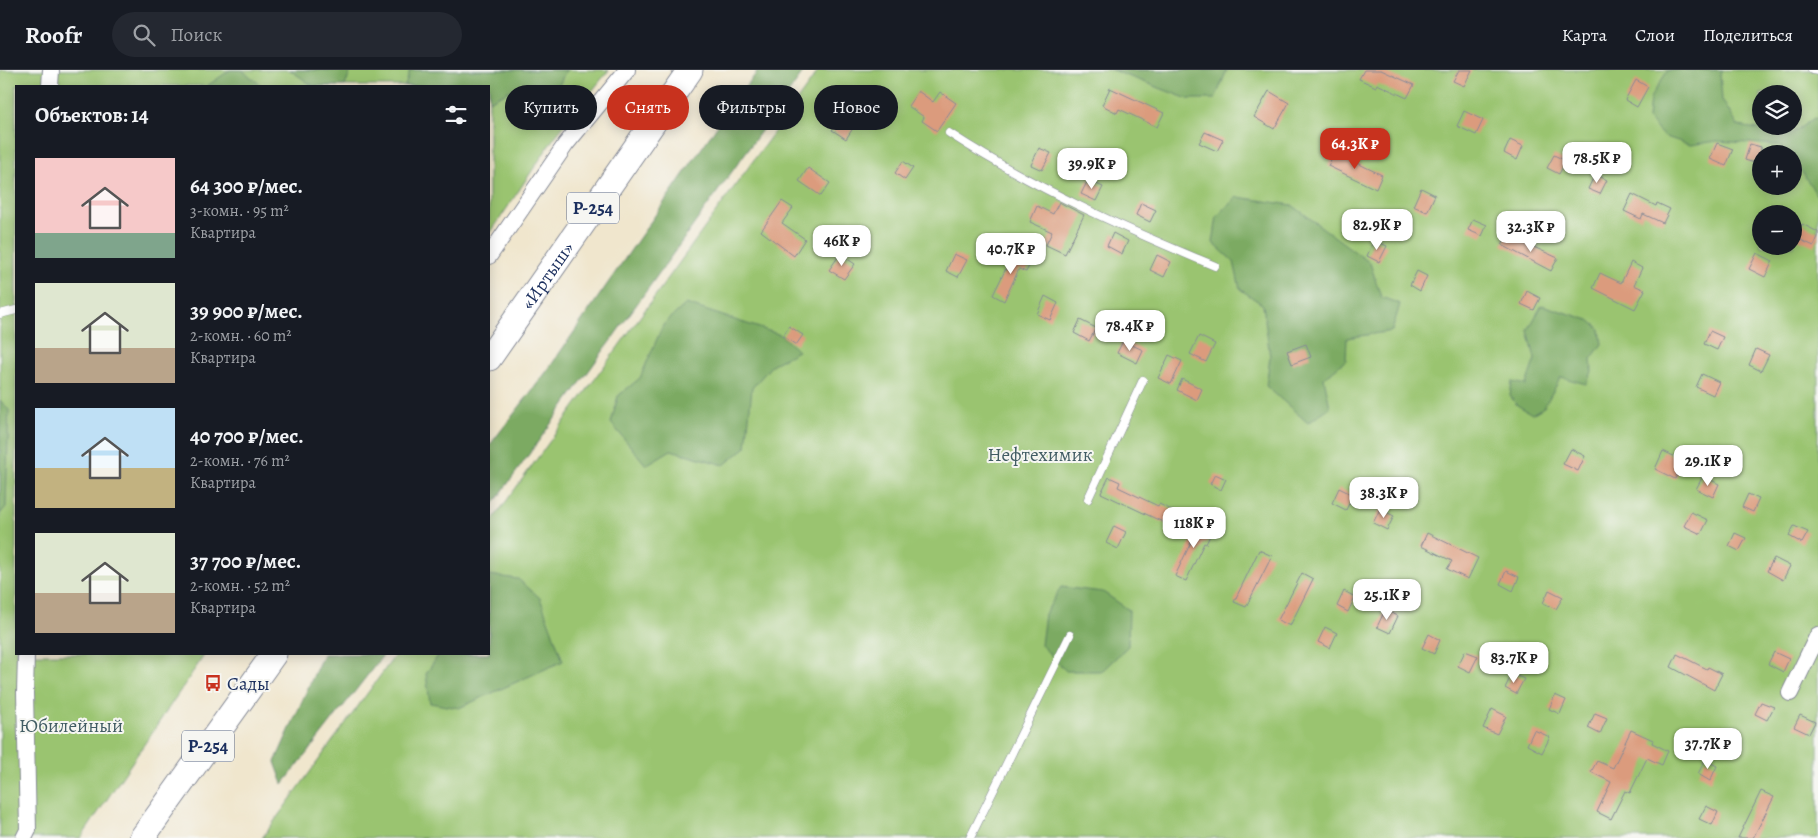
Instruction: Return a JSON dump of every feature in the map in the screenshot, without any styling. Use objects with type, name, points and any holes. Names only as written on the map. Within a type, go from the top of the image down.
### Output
[{"type":"main road","name":"«Иртыш»","points":[[492,347],[690,70]]},
{"type":"main road","name":"Р-254","points":[[142,838],[273,655]]},
{"type":"street","points":[[50,85],[51,70]]},
{"type":"street","points":[[490,255],[566,144],[626,70]]},
{"type":"street","points":[[1790,693],[1818,635]]},
{"type":"street","points":[[24,838],[28,830],[26,655]]},
{"type":"lane","points":[[1812,70],[1818,71]]},
{"type":"lane","points":[[949,133],[983,155],[1104,218],[1215,266]]},
{"type":"lane","points":[[0,314],[15,310]]},
{"type":"lane","points":[[1088,499],[1143,380]]},
{"type":"lane","points":[[970,838],[1070,635]]},
{"type":"green space","name":"Юбилейный","points":[[0,70],[609,70],[597,85],[505,85],[505,130],[560,130],[490,234],[490,85],[15,85],[15,655],[204,655],[81,838],[0,838]]},
{"type":"green space","points":[[230,70],[242,70],[261,85],[208,85]]},
{"type":"green space","points":[[290,70],[351,70],[345,85],[312,85]]},
{"type":"green space","points":[[410,70],[566,70],[559,85],[527,85],[525,83],[521,85],[505,85],[505,93],[490,100],[490,85],[405,85]]},
{"type":"green space","points":[[759,70],[805,70],[794,85],[747,85]]},
{"type":"green space","name":"Нефтехимик","points":[[819,70],[1818,70],[1818,838],[262,838],[395,655],[490,655],[490,524],[775,130],[804,130],[804,91]]},
{"type":"green space","points":[[1112,70],[1227,70],[1215,99],[1188,99]]},
{"type":"green space","points":[[1668,70],[1723,70],[1720,73],[1722,100],[1738,126],[1752,128],[1752,135],[1802,135],[1802,126],[1814,118],[1818,119],[1818,198],[1802,174],[1802,145],[1717,141],[1690,145],[1663,136],[1648,119],[1650,98]]},
{"type":"green space","points":[[714,130],[762,130],[490,509],[490,445],[547,371]]},
{"type":"green space","points":[[1237,197],[1292,205],[1370,263],[1381,297],[1400,304],[1392,331],[1347,338],[1346,360],[1324,378],[1330,407],[1308,423],[1266,386],[1270,357],[1263,305],[1240,289],[1234,262],[1213,243],[1217,216]]},
{"type":"green space","points":[[686,304],[781,335],[798,351],[773,364],[752,388],[746,447],[724,465],[671,450],[646,465],[611,423],[618,396],[640,378],[663,325]]},
{"type":"green space","points":[[1542,305],[1589,320],[1600,329],[1602,344],[1591,359],[1592,372],[1586,384],[1561,377],[1544,407],[1532,414],[1517,405],[1510,396],[1512,382],[1526,385],[1535,359],[1528,330]]},
{"type":"green space","points":[[0,400],[9,410],[6,507],[0,514]]},
{"type":"green space","points":[[490,575],[518,579],[540,598],[563,661],[459,708],[430,703],[426,674],[438,655],[490,655]]},
{"type":"green space","points":[[1061,587],[1103,592],[1129,610],[1128,646],[1102,671],[1066,671],[1041,645],[1045,614]]},
{"type":"green space","points":[[323,655],[383,655],[283,784],[275,762]]},
{"type":"building","points":[[1364,70],[1381,70],[1414,85],[1407,98],[1377,84],[1376,87],[1359,79]]},
{"type":"building","points":[[1459,70],[1472,70],[1464,86],[1453,81]]},
{"type":"building","points":[[1636,80],[1648,87],[1637,107],[1625,100]]},
{"type":"building","points":[[1110,88],[1164,113],[1157,127],[1119,109],[1117,113],[1102,105]]},
{"type":"building","points":[[918,91],[933,102],[940,92],[956,103],[937,131],[922,121],[924,117],[908,106]]},
{"type":"building","points":[[1269,91],[1289,103],[1274,129],[1254,117]]},
{"type":"building","points":[[1464,111],[1483,120],[1476,135],[1457,126]]},
{"type":"building","points":[[832,130],[852,130],[846,139]]},
{"type":"building","points":[[1205,132],[1223,140],[1217,151],[1199,143]]},
{"type":"building","points":[[1510,140],[1523,146],[1517,160],[1504,153]]},
{"type":"building","points":[[1717,143],[1733,149],[1726,166],[1710,159]]},
{"type":"building","points":[[1750,144],[1754,145],[1752,145],[1752,162],[1745,160]]},
{"type":"building","points":[[1039,148],[1051,153],[1042,170],[1031,165]]},
{"type":"building","points":[[1334,152],[1382,175],[1376,189],[1328,166]]},
{"type":"building","points":[[1554,155],[1566,161],[1559,174],[1547,168]]},
{"type":"building","points":[[903,161],[913,168],[905,180],[895,173]]},
{"type":"building","points":[[808,168],[830,183],[821,196],[799,181]]},
{"type":"building","points":[[1595,174],[1607,180],[1600,194],[1588,189]]},
{"type":"building","points":[[1088,180],[1103,187],[1096,201],[1081,194]]},
{"type":"building","points":[[1421,188],[1435,195],[1427,212],[1413,206]]},
{"type":"building","points":[[1632,194],[1656,206],[1657,203],[1670,209],[1663,223],[1643,214],[1641,219],[1624,211]]},
{"type":"building","points":[[782,201],[793,208],[782,223],[805,239],[794,256],[761,231]]},
{"type":"building","points":[[1059,202],[1084,215],[1065,254],[1046,245],[1052,232],[1030,222],[1037,206],[1053,214]]},
{"type":"building","points":[[1141,203],[1156,210],[1150,222],[1136,215]]},
{"type":"building","points":[[1473,219],[1487,225],[1482,236],[1468,230]]},
{"type":"building","points":[[1802,224],[1818,232],[1814,246],[1802,241]]},
{"type":"building","points":[[1113,233],[1128,241],[1122,254],[1107,246]]},
{"type":"building","points":[[1507,235],[1558,258],[1551,271],[1502,245]]},
{"type":"building","points":[[1374,240],[1387,246],[1379,262],[1367,256]]},
{"type":"building","points":[[1014,252],[1032,260],[1026,272],[1019,269],[1004,301],[993,295]]},
{"type":"building","points":[[840,254],[855,264],[844,279],[829,270]]},
{"type":"building","points":[[954,254],[967,260],[958,277],[946,271]]},
{"type":"building","points":[[1157,255],[1171,262],[1164,277],[1150,270]]},
{"type":"building","points":[[1756,255],[1761,255],[1773,261],[1765,277],[1749,269]]},
{"type":"building","points":[[1631,262],[1642,268],[1634,285],[1645,290],[1635,309],[1593,288],[1600,273],[1621,283]]},
{"type":"building","points":[[1417,271],[1427,276],[1420,291],[1410,285]]},
{"type":"building","points":[[1527,291],[1540,298],[1534,310],[1521,304]]},
{"type":"building","points":[[1045,296],[1058,303],[1050,320],[1037,314]]},
{"type":"building","points":[[1080,320],[1096,328],[1089,341],[1074,333]]},
{"type":"building","points":[[789,326],[803,335],[796,345],[783,336]]},
{"type":"building","points":[[1710,331],[1723,337],[1717,350],[1704,344]]},
{"type":"building","points":[[1199,336],[1215,344],[1206,362],[1190,354]]},
{"type":"building","points":[[1123,341],[1143,350],[1137,363],[1117,353]]},
{"type":"building","points":[[1306,344],[1311,357],[1292,364],[1287,351]]},
{"type":"building","points":[[1756,349],[1769,355],[1761,371],[1749,365]]},
{"type":"building","points":[[1169,355],[1182,361],[1171,384],[1158,378]]},
{"type":"building","points":[[1702,374],[1719,382],[1713,395],[1696,387]]},
{"type":"building","points":[[1182,379],[1202,389],[1197,400],[1177,390]]},
{"type":"building","points":[[1571,449],[1585,456],[1578,471],[1563,464]]},
{"type":"building","points":[[1663,451],[1684,461],[1675,479],[1655,469]]},
{"type":"building","points":[[1215,474],[1226,479],[1221,490],[1210,484]]},
{"type":"building","points":[[1703,476],[1719,484],[1713,497],[1696,489]]},
{"type":"building","points":[[1109,477],[1120,482],[1118,487],[1158,506],[1159,504],[1174,511],[1167,524],[1101,493]]},
{"type":"building","points":[[1339,488],[1353,495],[1346,510],[1332,503]]},
{"type":"building","points":[[1748,494],[1759,499],[1753,512],[1742,507]]},
{"type":"building","points":[[1380,509],[1394,516],[1387,530],[1373,523]]},
{"type":"building","points":[[1691,512],[1708,520],[1701,534],[1684,526]]},
{"type":"building","points":[[1198,520],[1214,527],[1206,544],[1204,543],[1186,581],[1175,576],[1193,538],[1190,536]]},
{"type":"building","points":[[1114,526],[1126,532],[1118,549],[1106,543]]},
{"type":"building","points":[[1794,526],[1808,532],[1802,543],[1789,536]]},
{"type":"building","points":[[1427,533],[1478,558],[1468,579],[1447,569],[1452,561],[1421,546]]},
{"type":"building","points":[[1735,533],[1746,538],[1739,551],[1729,546]]},
{"type":"building","points":[[1259,550],[1272,556],[1246,607],[1234,602]]},
{"type":"building","points":[[1774,558],[1790,566],[1783,580],[1767,571]]},
{"type":"building","points":[[1506,571],[1519,577],[1513,591],[1500,584]]},
{"type":"building","points":[[1302,573],[1313,579],[1290,626],[1278,620]]},
{"type":"building","points":[[1549,590],[1563,597],[1556,609],[1543,603]]},
{"type":"building","points":[[1344,591],[1355,597],[1348,612],[1337,606]]},
{"type":"building","points":[[1385,610],[1398,616],[1390,633],[1377,627]]},
{"type":"building","points":[[1325,627],[1337,633],[1330,648],[1318,642]]},
{"type":"building","points":[[1429,634],[1440,640],[1434,654],[1422,648]]},
{"type":"building","points":[[1465,651],[1478,656],[1470,672],[1458,666]]},
{"type":"building","points":[[1774,652],[1789,659],[1783,672],[1768,664]]},
{"type":"building","points":[[1677,654],[1707,669],[1708,667],[1722,674],[1714,690],[1671,667]]},
{"type":"building","points":[[1512,674],[1524,679],[1516,694],[1505,688]]},
{"type":"building","points":[[1555,695],[1566,700],[1560,714],[1549,709]]},
{"type":"building","points":[[1761,702],[1774,707],[1767,720],[1755,714]]},
{"type":"building","points":[[1492,709],[1506,716],[1497,734],[1483,728]]},
{"type":"building","points":[[1595,713],[1607,718],[1600,734],[1588,728]]},
{"type":"building","points":[[1800,715],[1815,722],[1809,734],[1794,727]]},
{"type":"building","points":[[1534,730],[1550,737],[1542,753],[1527,745]]},
{"type":"building","points":[[1631,730],[1653,740],[1652,743],[1668,751],[1662,765],[1647,758],[1630,793],[1625,791],[1611,819],[1597,812],[1611,782],[1591,772],[1597,761],[1613,768]]},
{"type":"building","points":[[1705,760],[1717,766],[1710,781],[1698,774]]},
{"type":"building","points":[[1761,791],[1774,797],[1753,838],[1738,838]]},
{"type":"building","points":[[1706,806],[1718,812],[1712,825],[1699,819]]},
{"type":"place","name":"Сады","points":[[213,683]]}]
